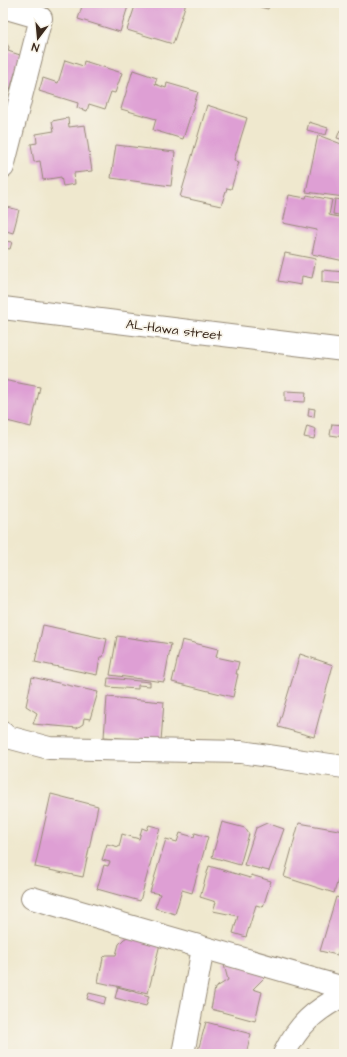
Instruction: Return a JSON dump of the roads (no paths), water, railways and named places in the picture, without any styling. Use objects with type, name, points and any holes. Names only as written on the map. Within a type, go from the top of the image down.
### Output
[{"type":"street","points":[[3,7],[41,18],[3,167]]},
{"type":"street","name":"AL-Hawa street","points":[[3,308],[344,350]]},
{"type":"street","points":[[3,734],[4,736],[49,748],[240,752],[344,767]]},
{"type":"street","points":[[32,898],[344,988]]},
{"type":"street","points":[[183,1054],[203,948]]},
{"type":"street","points":[[284,1054],[297,1030],[312,1014],[344,995]]}]
